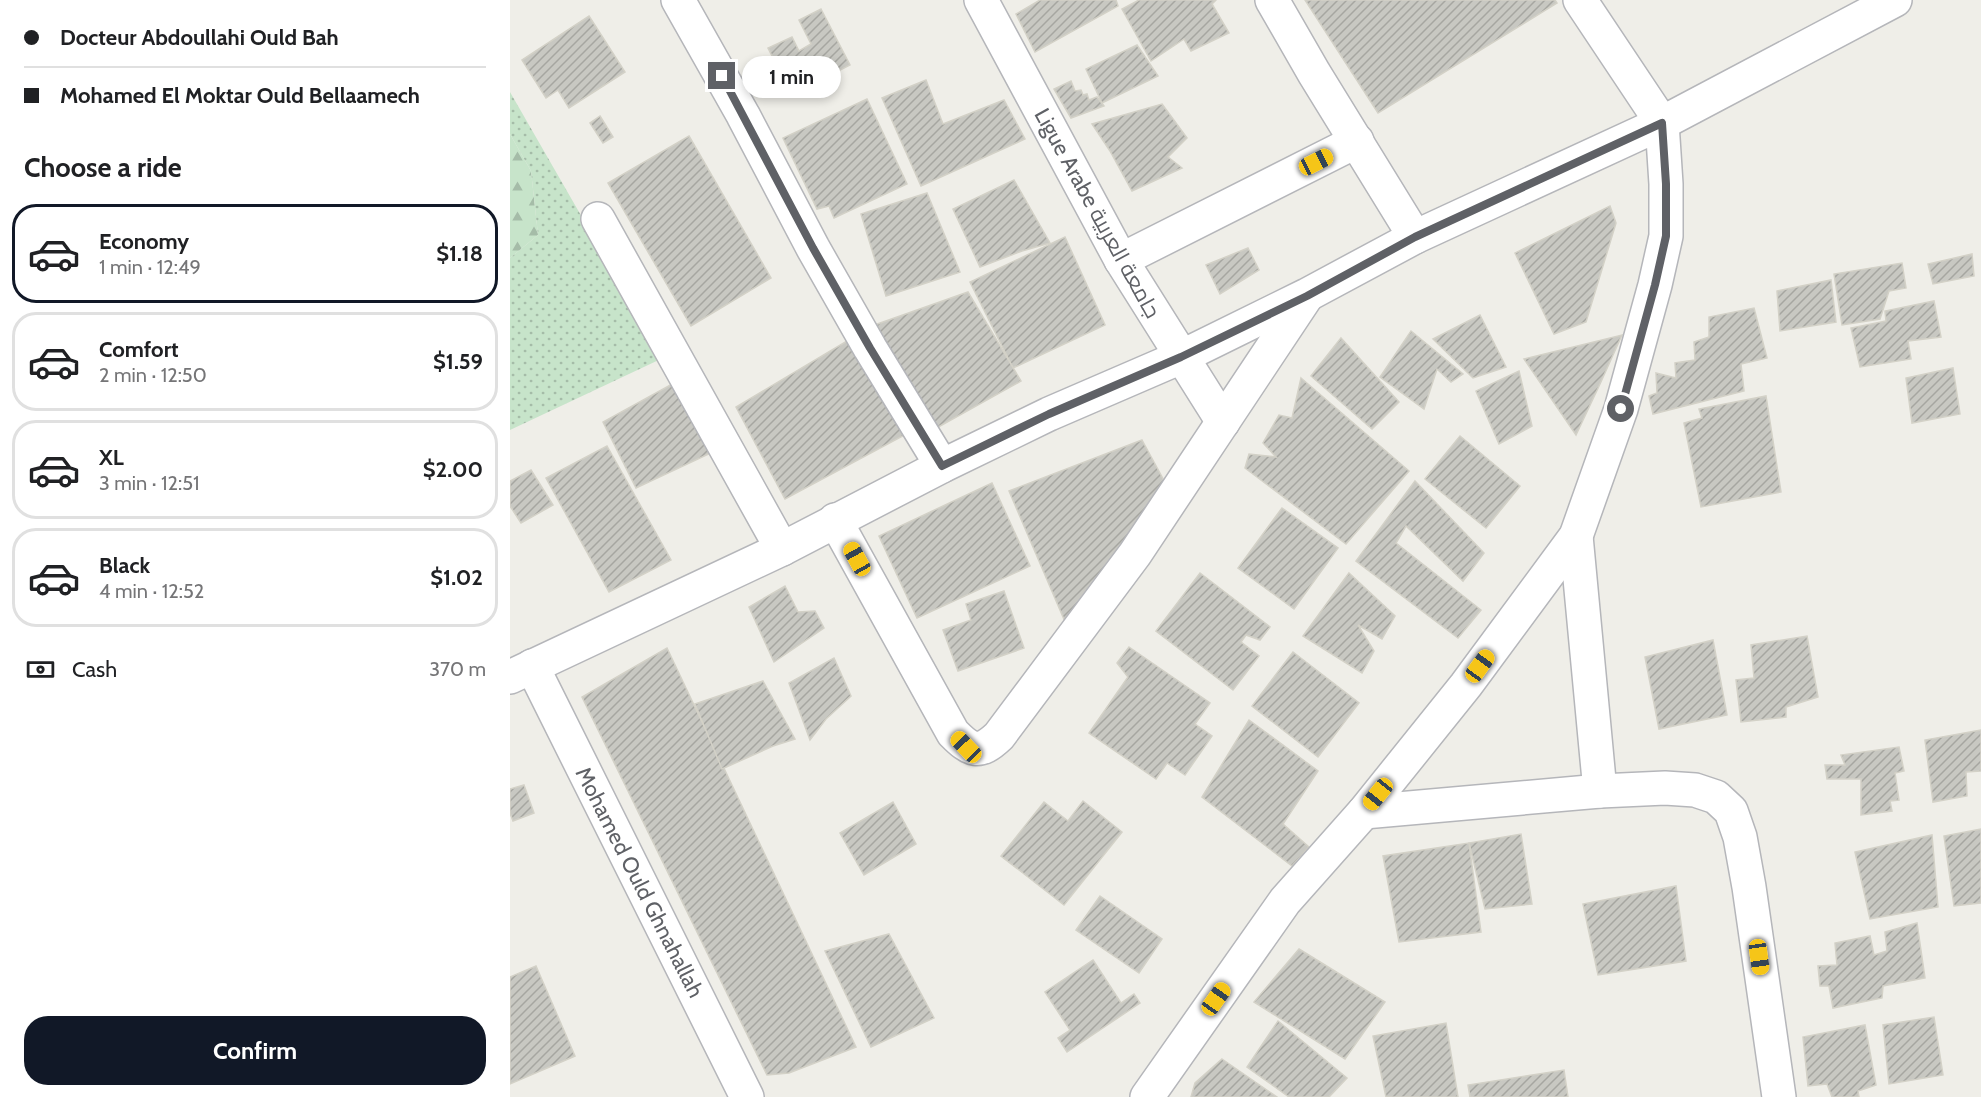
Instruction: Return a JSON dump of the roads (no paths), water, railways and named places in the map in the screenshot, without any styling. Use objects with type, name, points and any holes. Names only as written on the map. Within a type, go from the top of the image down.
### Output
[{"type":"street","points":[[678,0],[743,115],[813,248],[870,348],[942,466]]},
{"type":"street","name":"Ligue Arabe جامعة العربية","points":[[981,0],[1121,260],[1223,422]]},
{"type":"street","points":[[1272,0],[1415,237]]},
{"type":"street","points":[[1147,1097],[1285,901],[1364,812],[1466,685],[1575,536],[1621,409],[1666,236],[1666,184],[1662,123],[1580,0]]},
{"type":"street","points":[[521,672],[782,549],[835,520],[1049,414],[1181,357],[1307,296],[1415,237],[1662,123],[1895,0]]},
{"type":"street","points":[[1121,260],[1357,141]]},
{"type":"street","points":[[598,219],[782,549]]},
{"type":"street","points":[[835,520],[953,733],[966,747],[976,749],[989,746],[999,736],[1136,554],[1307,296]]},
{"type":"street","points":[[1575,536],[1600,791]]},
{"type":"street","name":"Mohamed Ould Ghnahallah","points":[[521,672],[747,1097]]},
{"type":"street","points":[[1364,812],[1600,791],[1665,788],[1695,790],[1716,797],[1731,811],[1740,837],[1779,1097]]}]
